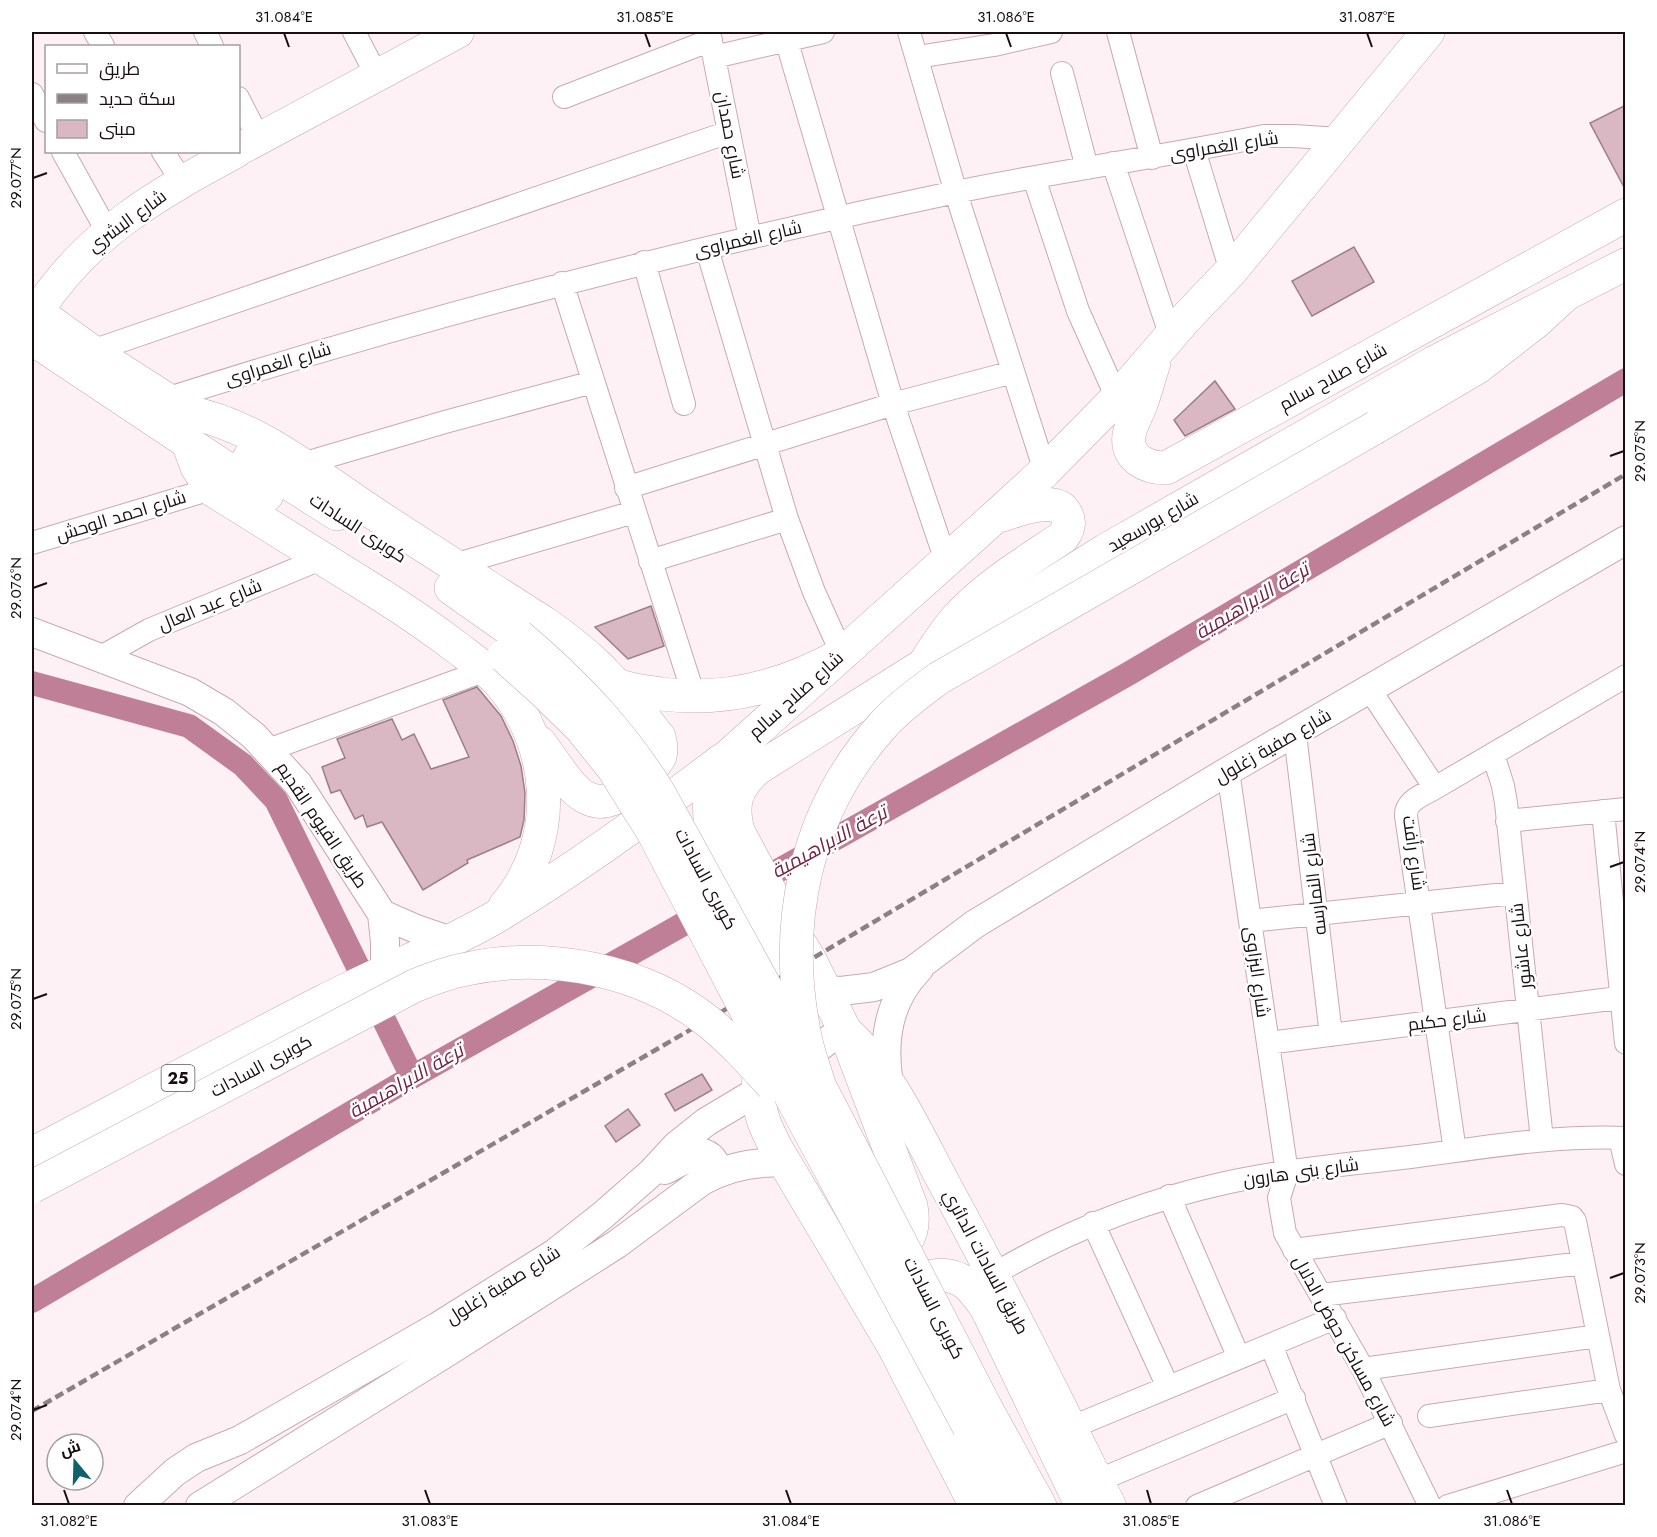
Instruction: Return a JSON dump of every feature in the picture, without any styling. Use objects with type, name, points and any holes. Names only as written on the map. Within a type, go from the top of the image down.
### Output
[{"type":"main road","name":"شارع البشري","points":[[244,147],[456,32]]},
{"type":"main road","name":"شارع صلاح سالم","points":[[32,1154],[324,1001],[385,970],[451,941],[498,916],[574,868],[726,758],[1045,471],[1117,398],[1231,271],[1428,32]]},
{"type":"main road","name":"شارع البشري","points":[[33,320],[69,269],[107,231],[182,181],[233,153]]},
{"type":"main road","name":"شارع صلاح سالم","points":[[1164,345],[1128,438],[1131,451],[1140,462],[1152,468],[1166,468],[1610,228],[1626,215]]},
{"type":"main road","name":"شارع بورسعيد","points":[[729,839],[739,790],[748,777],[925,663],[1105,550],[1224,481],[1434,362],[1626,264]]},
{"type":"main road","points":[[819,1085],[806,1041],[799,996],[798,915],[803,880],[812,845],[841,780],[884,724],[910,699],[939,678],[1478,366],[1537,321],[1564,296]]},
{"type":"main road","points":[[33,320],[92,351],[180,418],[197,467],[211,489],[421,620],[503,654],[506,692],[530,729],[577,792],[597,802],[609,801],[620,797],[654,766],[660,757],[662,747],[659,737],[618,686],[580,650],[546,624],[377,516],[302,464],[243,431],[207,416],[180,418],[33,320]]},
{"type":"main road","name":"كوبرى السادات","points":[[180,418],[503,654],[580,728],[624,786],[666,856],[803,1119],[978,1420],[1040,1506]]},
{"type":"main road","points":[[925,663],[956,619],[975,600],[996,582],[1063,537],[1069,523],[1063,509],[1049,504],[996,516]]},
{"type":"main road","name":"كوبرى السادات","points":[[503,654],[586,697],[613,727],[659,793],[819,1085],[978,1420],[1012,1506]]},
{"type":"main road","points":[[618,686],[693,696],[755,690],[785,682],[842,654]]},
{"type":"main road","points":[[498,916],[512,899],[527,873],[544,813],[543,779],[530,729]]},
{"type":"main road","points":[[726,758],[714,778],[708,800],[710,823],[729,839],[773,921],[810,960],[844,1029],[911,1206],[914,1222],[911,1232],[898,1249],[879,1259],[855,1259],[835,1247]]},
{"type":"main road","points":[[773,921],[772,950],[778,979],[777,998],[760,1059],[758,1090],[763,1120],[785,1163],[893,1345],[976,1506]]},
{"type":"main road","name":"كوبرى السادات","points":[[32,1187],[414,986],[466,969],[493,964],[520,962],[576,966],[605,972],[660,992],[709,1023],[742,1052],[803,1119]]},
{"type":"main road","name":"طريق السادات الدائري","points":[[844,1029],[868,1053],[889,1084],[994,1274],[1070,1428],[1097,1497]]},
{"type":"main road","points":[[893,1345],[889,1318],[895,1302],[904,1289],[919,1280],[935,1276],[952,1277],[967,1284],[986,1307],[1070,1428]]},
{"type":"main road","points":[[986,1307],[1097,1497]]},
{"type":"street","points":[[94,32],[102,45]]},
{"type":"street","points":[[354,32],[377,76]]},
{"type":"street","points":[[564,97],[711,43],[823,32]]},
{"type":"street","points":[[909,32],[956,193],[1045,471]]},
{"type":"street","points":[[917,57],[994,45],[1051,32]]},
{"type":"street","points":[[1118,32],[1152,158]]},
{"type":"street","points":[[786,36],[893,404],[946,561]]},
{"type":"street","name":"شارع حمدان","points":[[711,43],[750,238]]},
{"type":"street","points":[[1062,74],[1087,168]]},
{"type":"street","points":[[32,94],[45,119]]},
{"type":"street","points":[[240,114],[244,147]]},
{"type":"street","points":[[92,351],[729,132]]},
{"type":"street","name":"شارع الغمراوى","points":[[180,418],[309,353],[644,262],[956,193],[1264,136],[1293,135],[1341,139]]},
{"type":"street","points":[[1194,150],[1231,271]]},
{"type":"street","points":[[64,153],[107,231]]},
{"type":"street","points":[[164,153],[182,181]]},
{"type":"street","points":[[1113,163],[1164,345]]},
{"type":"street","points":[[1034,178],[1078,311],[1117,398]]},
{"type":"street","points":[[707,249],[787,519],[814,592],[842,654]]},
{"type":"street","points":[[644,262],[684,404]]},
{"type":"street","points":[[562,283],[693,696]]},
{"type":"street","points":[[626,488],[893,404],[1013,372]]},
{"type":"street","points":[[302,464],[593,382]]},
{"type":"street","name":"شارع احمد الوحش","points":[[32,543],[211,489]]},
{"type":"street","points":[[454,565],[634,512]]},
{"type":"street","points":[[650,561],[787,519]]},
{"type":"street","name":"شارع صفية زغلول","points":[[824,990],[841,991],[874,987],[911,972],[975,924],[1228,771],[1626,540]]},
{"type":"street","name":"شارع عبد العال","points":[[99,658],[148,630],[323,558]]},
{"type":"street","name":"طريق الفيوم القديم","points":[[32,632],[173,684],[208,701],[240,723],[268,750],[310,802],[382,914],[385,970]]},
{"type":"street","points":[[268,750],[503,654]]},
{"type":"street","name":"شارع رأفت","points":[[1455,1151],[1406,812],[1411,802],[1626,676]]},
{"type":"street","points":[[1370,690],[1435,788]]},
{"type":"street","name":"شارع النمارسه","points":[[1295,734],[1331,1035]]},
{"type":"street","name":"شارع عاشور","points":[[1493,754],[1503,786],[1542,1140]]},
{"type":"street","name":"شارع البزاوى","points":[[1228,771],[1287,1173]]},
{"type":"street","points":[[1507,821],[1614,810],[1626,1042]]},
{"type":"street","points":[[1250,921],[1515,893]]},
{"type":"street","points":[[382,914],[416,930],[451,941]]},
{"type":"street","name":"شارع صفية زغلول","points":[[889,1084],[885,1046],[888,1026],[902,991],[927,961]]},
{"type":"street","name":"شارع حكيم","points":[[1268,1043],[1623,997]]},
{"type":"street","name":"شارع صفية زغلول","points":[[138,1506],[176,1472],[196,1458],[250,1434],[438,1327],[555,1253],[603,1215],[645,1178],[676,1146],[706,1122],[758,1090],[844,1029]]},
{"type":"street","points":[[1623,1138],[1626,1164]]},
{"type":"street","name":"شارع بنى هارون","points":[[994,1274],[1026,1255],[1093,1223],[1168,1196],[1227,1182],[1542,1140],[1623,1138]]},
{"type":"street","points":[[645,1178],[699,1152],[705,1153],[715,1161],[716,1174]]},
{"type":"street","name":"شارع صفية زغلول","points":[[211,1499],[617,1244],[702,1181],[716,1174],[749,1164],[785,1163]]},
{"type":"street","name":"شارع مساكن حوض الدلال","points":[[1287,1173],[1279,1198],[1285,1233],[1363,1370],[1430,1506]]},
{"type":"street","points":[[1168,1196],[1239,1358]]},
{"type":"street","points":[[1294,1250],[1567,1215],[1575,1221],[1609,1390],[1626,1435]]},
{"type":"street","points":[[1093,1223],[1168,1387]]},
{"type":"street","points":[[1321,1295],[1583,1263]]},
{"type":"street","points":[[1070,1428],[1335,1318]]},
{"type":"street","points":[[1363,1370],[1598,1336]]},
{"type":"street","points":[[1271,1345],[1336,1506]]},
{"type":"street","points":[[1429,1416],[1609,1390]]},
{"type":"street","points":[[1097,1497],[1294,1398]]},
{"type":"street","points":[[1197,1506],[1391,1423]]},
{"type":"street","points":[[1448,1506],[1626,1450]]},
{"type":"street","points":[[164,1484],[217,1470],[225,1477],[225,1488],[211,1499]]},
{"type":"building","points":[[1626,105],[1626,191],[1590,123]]},
{"type":"building","points":[[1354,247],[1374,282],[1312,316],[1292,281]]},
{"type":"building","points":[[1215,381],[1235,409],[1185,436],[1174,420]]},
{"type":"building","points":[[651,606],[664,646],[628,659],[595,627]]},
{"type":"building","points":[[477,687],[501,716],[513,741],[521,766],[525,793],[524,820],[520,837],[467,860],[468,863],[423,890],[382,822],[367,827],[363,815],[355,819],[340,790],[331,793],[322,767],[345,758],[337,739],[392,719],[402,740],[414,734],[431,769],[469,757],[443,700]]},
{"type":"building","points":[[702,1074],[712,1090],[675,1111],[665,1094]]},
{"type":"building","points":[[628,1109],[640,1125],[616,1142],[605,1126]]},
{"type":"waterway","name":"ترعة الابراهيمية","points":[[751,886],[1128,674],[1626,380]]},
{"type":"waterway","points":[[32,683],[189,726],[243,765],[276,800],[412,1077]]},
{"type":"waterway","name":"ترعة الابراهيمية","points":[[32,1301],[412,1077],[710,909]]},
{"type":"railway","points":[[32,1411],[778,979],[1626,474]]}]
